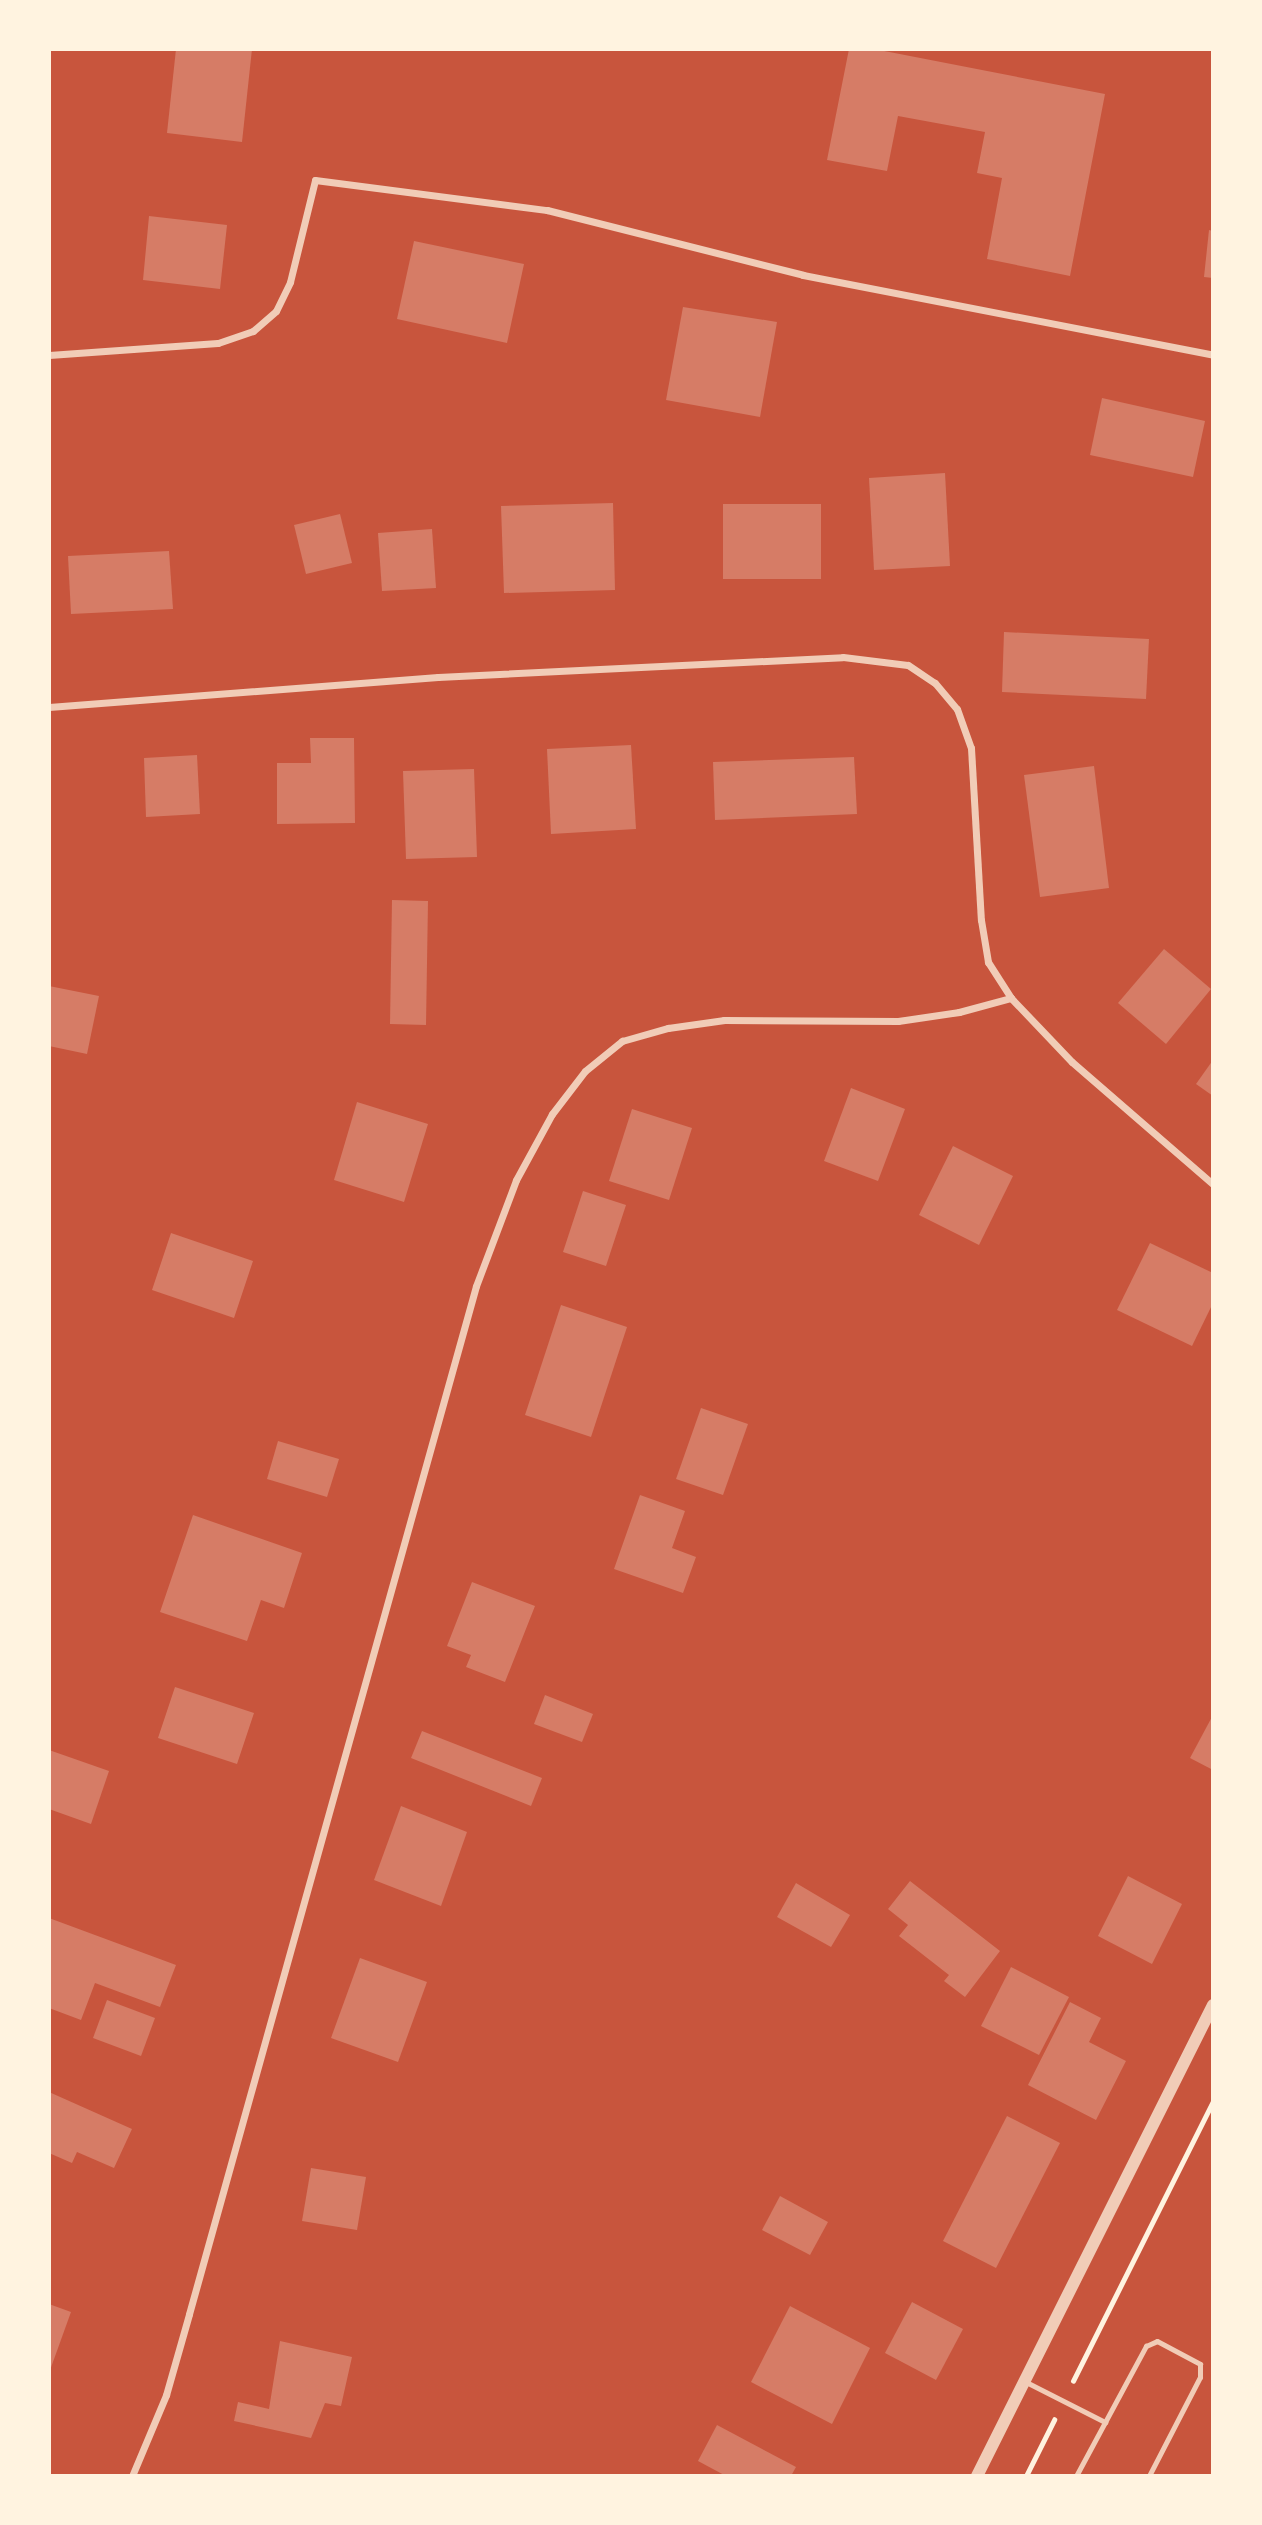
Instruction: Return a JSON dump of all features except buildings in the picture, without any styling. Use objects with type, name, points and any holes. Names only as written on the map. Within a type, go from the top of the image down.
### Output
[{"type":"street","points":[[49,355],[218,343],[253,331],[276,311],[290,282],[314,180],[547,210],[803,275],[1213,355]]},
{"type":"street","points":[[49,707],[438,677],[843,657],[898,662],[934,683],[957,709],[971,748],[981,920],[988,962],[1011,998],[1072,1062],[1213,1184]]},
{"type":"street","points":[[132,2476],[166,2395],[476,1286],[516,1180],[552,1114],[585,1071],[622,1041],[668,1028],[724,1020],[898,1021],[959,1012],[1011,998]]},
{"type":"street","points":[[977,2476],[1213,2004]]},
{"type":"lane","points":[[1076,2476],[1146,2346],[1157,2342],[1200,2364],[1200,2377],[1149,2476]]},
{"type":"lane","points":[[1024,2381],[1105,2422]]},
{"type":"path","points":[[1026,2476],[1213,2102]]}]
